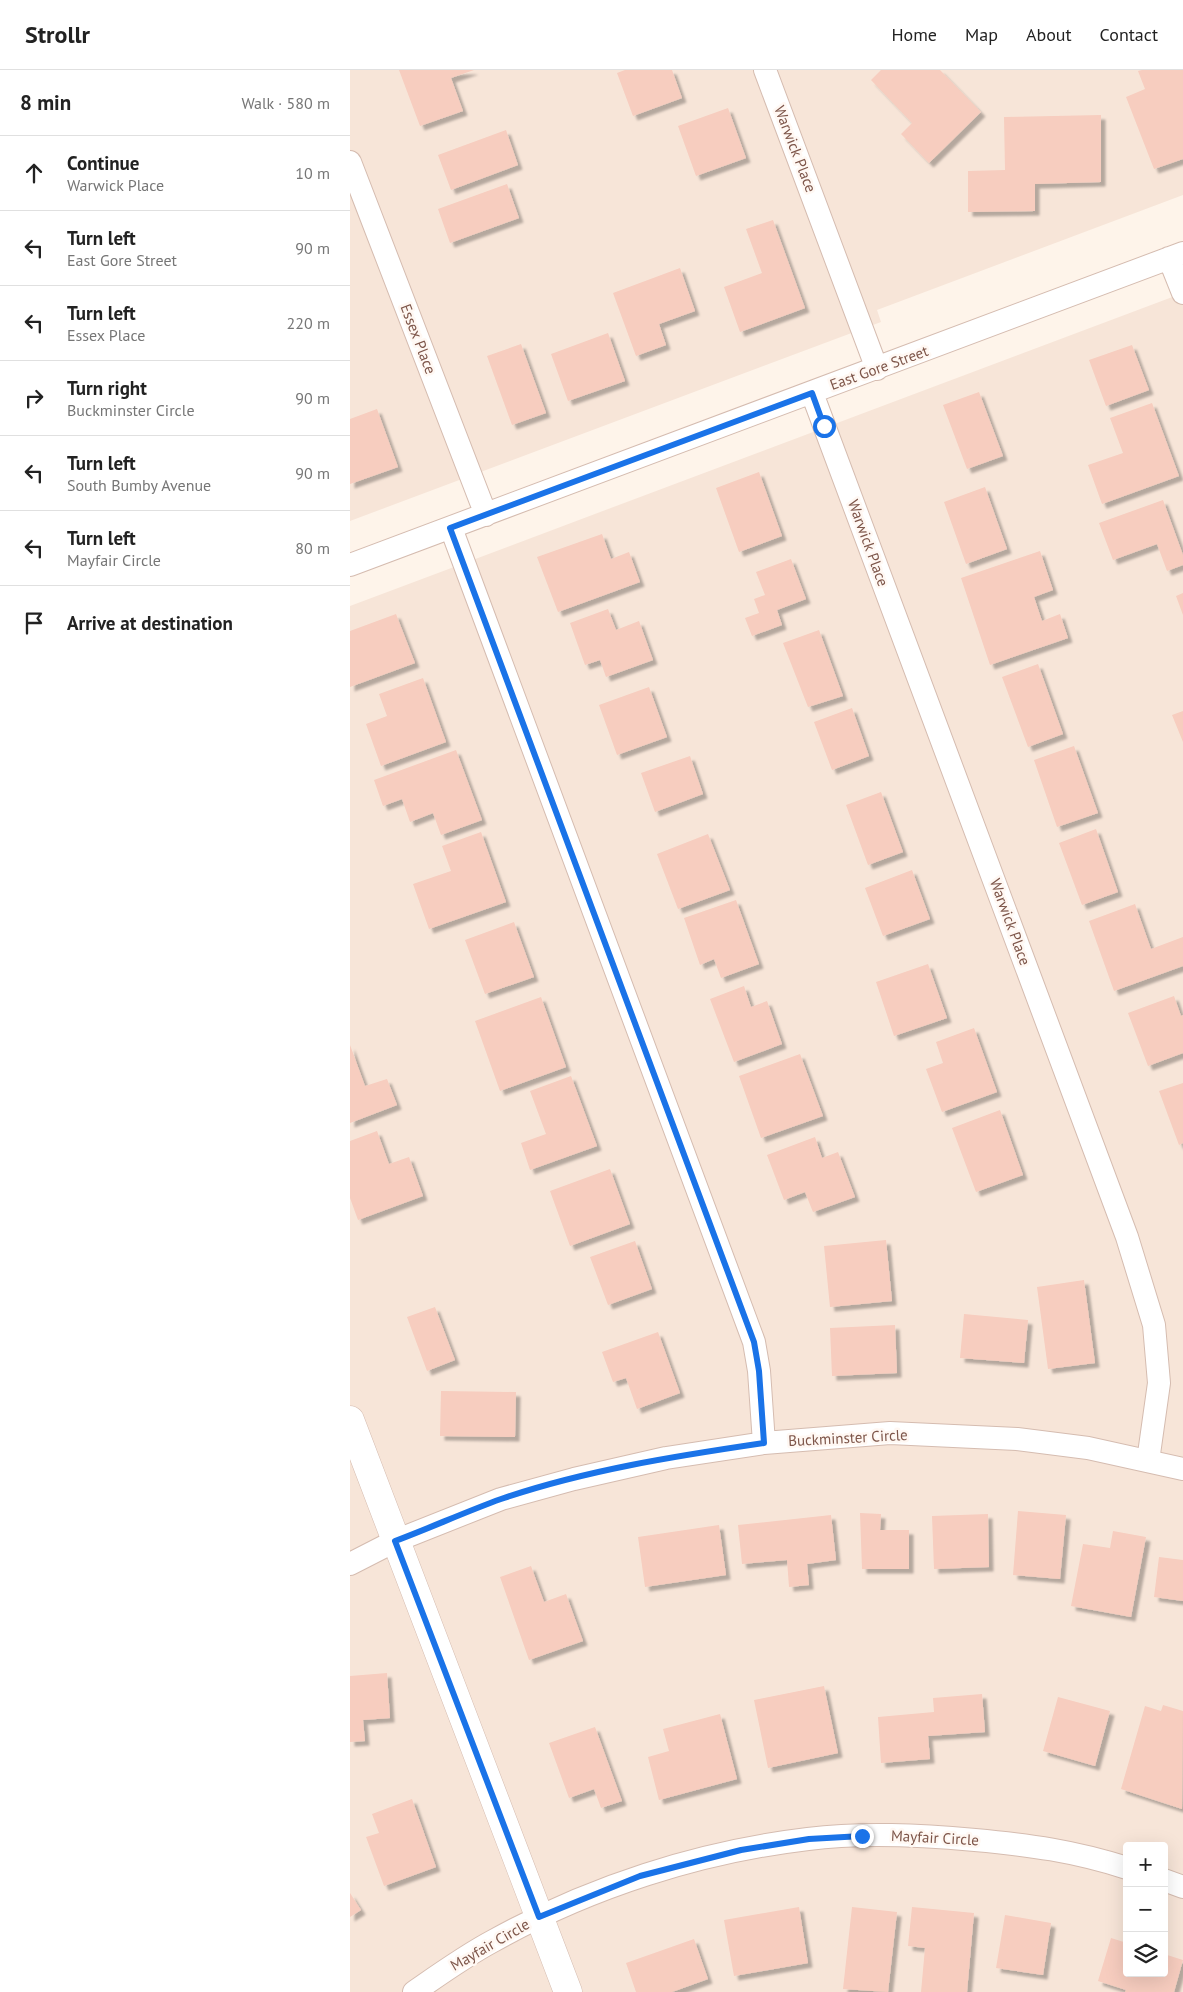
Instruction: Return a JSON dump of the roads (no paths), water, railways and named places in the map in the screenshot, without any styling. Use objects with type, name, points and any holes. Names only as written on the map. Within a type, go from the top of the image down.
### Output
[{"type":"street","name":"Warwick Place","points":[[765,70],[877,369]]},
{"type":"street","name":"Essex Place","points":[[350,162],[486,515]]},
{"type":"street","name":"East Gore Street","points":[[350,565],[1176,256]]},
{"type":"street","points":[[1176,256],[1183,293]]},
{"type":"street","name":"Warwick Place","points":[[812,393],[1127,1237],[1154,1325],[1159,1383],[1148,1461]]},
{"type":"street","points":[[450,528],[754,1342],[759,1371],[764,1443]]},
{"type":"street","points":[[350,1420],[568,1992]]},
{"type":"street","name":"Buckminster Circle","points":[[350,1564],[395,1541],[501,1499],[574,1479],[666,1458],[764,1443],[890,1433],[1017,1439],[1088,1448],[1183,1469]]},
{"type":"street","name":"Mayfair Circle","points":[[414,1992],[449,1967],[539,1917],[640,1876],[741,1850],[809,1839],[862,1836],[955,1838],[1037,1846],[1090,1856],[1123,1867]]},
{"type":"street","points":[[1168,1881],[1183,1887]]}]
